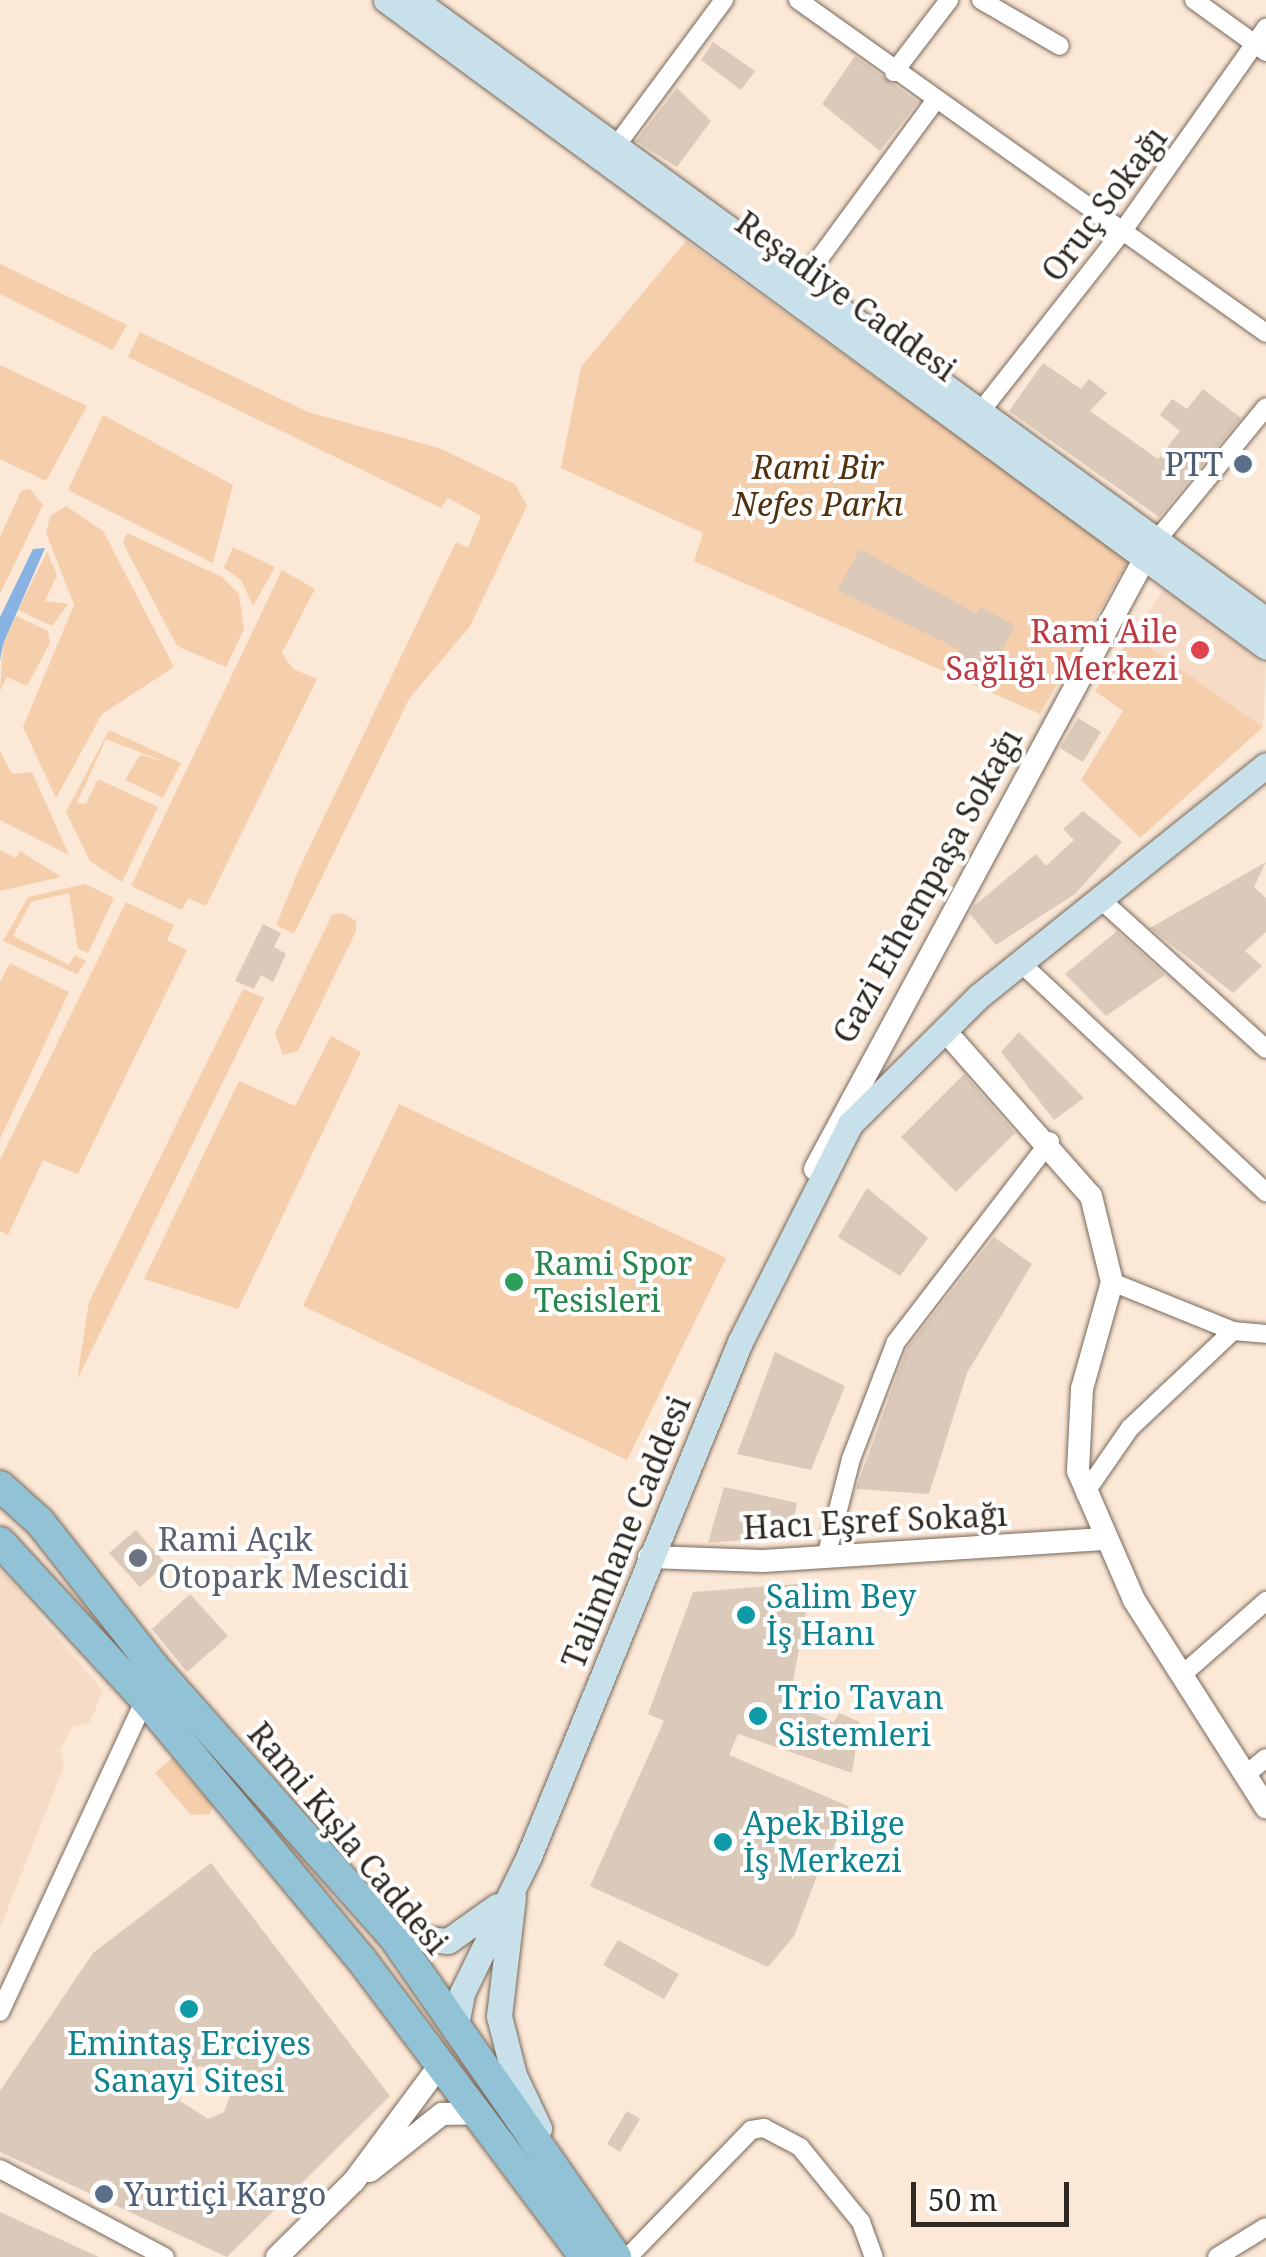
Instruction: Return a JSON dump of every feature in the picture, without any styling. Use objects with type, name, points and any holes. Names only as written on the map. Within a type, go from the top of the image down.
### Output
[{"type":"main road","name":"Reşadiye Caddesi","points":[[386,0],[976,419],[1151,549],[1266,647]]},
{"type":"main road","name":"Reşadiye Caddesi","points":[[432,4],[802,282],[976,419]]},
{"type":"main road","name":"Reşadiye Caddesi","points":[[1151,549],[1266,620]]},
{"type":"main road","name":"Talimhane Caddesi","points":[[455,2030],[462,1993],[512,1893],[649,1557],[806,1199],[854,1136],[1023,966],[1099,898],[1264,765]]},
{"type":"main road","name":"Rami Kışla Caddesi","points":[[0,1486],[40,1522],[154,1667],[393,1936],[616,2257]]},
{"type":"main road","name":"Rami Kışla Caddesi","points":[[0,1542],[145,1699],[442,2062],[585,2257]]},
{"type":"main road","points":[[145,1699],[154,1667]]},
{"type":"main road","name":"Talimhane Caddesi","points":[[512,1893],[499,2016],[514,2075],[559,2179]]},
{"type":"main road","points":[[393,1936],[448,1941],[512,1893]]},
{"type":"main road","points":[[442,2062],[455,2030]]},
{"type":"street","points":[[616,146],[724,0]]},
{"type":"street","points":[[798,0],[934,102],[1266,332]]},
{"type":"street","points":[[894,72],[948,0]]},
{"type":"street","points":[[981,0],[1060,46]]},
{"type":"street","points":[[1194,0],[1262,41]]},
{"type":"street","name":"Oruç Sokağı","points":[[976,419],[1122,232],[1262,41]]},
{"type":"street","points":[[802,282],[934,102]]},
{"type":"street","points":[[1151,549],[1266,407]]},
{"type":"street","name":"Gazi Ethempaşa Sokağı","points":[[806,1199],[840,1114],[1151,549]]},
{"type":"street","points":[[1099,898],[1266,1049]]},
{"type":"street","points":[[1023,966],[1266,1192]]},
{"type":"street","points":[[950,1036],[1050,1142],[1091,1196],[1112,1282],[1075,1429],[1085,1493],[1103,1539],[1266,1807]]},
{"type":"street","points":[[826,1557],[851,1459],[896,1342],[1050,1142]]},
{"type":"street","points":[[1112,1282],[1233,1331],[1266,1334]]},
{"type":"street","points":[[1085,1493],[1130,1428],[1233,1331]]},
{"type":"street","name":"Hacı Eşref Sokağı","points":[[649,1557],[826,1557],[1103,1539]]},
{"type":"street","points":[[1183,1674],[1266,1601]]},
{"type":"street","points":[[0,2012],[145,1699]]},
{"type":"street","points":[[1248,1774],[1266,1758]]},
{"type":"street","points":[[354,2181],[442,2062]]},
{"type":"street","points":[[277,2257],[354,2181],[442,2114],[481,2113]]},
{"type":"street","points":[[628,2257],[751,2130],[764,2128],[800,2147],[861,2222],[874,2257]]},
{"type":"street","points":[[0,2169],[165,2257]]},
{"type":"street","points":[[1218,2257],[1266,2227]]},
{"type":"shaded area","name":"Rami Aile Sağlığı Merkezi","points":[[1164,589],[1266,665],[1263,727],[1132,635]]},
{"type":"shaded area","points":[[0,1568],[103,1691],[90,1722],[72,1727],[60,1750],[64,1766],[0,1928]]},
{"type":"green space","name":"Rami Bir Nefes Parkı","points":[[686,241],[1129,560],[1040,714],[694,561],[703,533],[561,468],[581,367]]},
{"type":"green space","points":[[0,264],[127,325],[113,350],[0,294]]},
{"type":"green space","points":[[140,332],[308,412],[439,448],[515,484],[527,506],[470,626],[409,699],[294,934],[276,925],[299,869],[456,542],[468,548],[481,516],[448,498],[441,508],[128,357]]},
{"type":"green space","points":[[0,365],[87,406],[46,481],[0,459]]},
{"type":"green space","points":[[103,415],[233,485],[213,563],[68,490]]},
{"type":"green space","points":[[30,489],[43,505],[0,594],[0,537],[21,491]]},
{"type":"green space","points":[[66,506],[103,531],[174,667],[102,714],[56,798],[23,727],[74,605],[46,533],[50,516]]},
{"type":"green space","points":[[127,533],[222,577],[239,594],[244,629],[226,667],[177,646],[123,543]]},
{"type":"green space","points":[[233,547],[275,567],[253,606],[241,580],[224,568]]},
{"type":"green space","points":[[47,552],[57,575],[45,601],[68,604],[52,626],[18,610]]},
{"type":"green space","points":[[282,570],[315,589],[282,653],[293,669],[317,679],[206,906],[188,898],[182,910],[131,886]]},
{"type":"green space","points":[[16,616],[48,631],[50,643],[27,686],[7,677],[0,691],[3,644]]},
{"type":"green space","points":[[1132,635],[1263,727],[1140,838],[1081,780],[1123,711],[1095,691]]},
{"type":"green space","points":[[109,730],[181,763],[163,798],[125,780],[140,755],[163,761],[106,739],[77,803],[86,804],[98,779],[158,807],[122,882],[90,861],[66,812]]},
{"type":"green space","points":[[0,751],[12,774],[32,772],[69,855],[0,820]]},
{"type":"green space","points":[[0,850],[16,858],[20,851],[61,877],[0,891]]},
{"type":"green space","points":[[85,884],[114,898],[88,953],[78,949],[69,893],[31,902],[13,936],[69,965],[75,955],[86,961],[77,974],[3,941],[28,897]]},
{"type":"green space","points":[[126,902],[174,925],[167,940],[187,950],[78,1174],[43,1160],[8,1235],[0,1231],[0,1160]]},
{"type":"green space","points":[[342,913],[356,921],[356,931],[298,1051],[283,1055],[275,1033],[332,915]]},
{"type":"green space","points":[[10,963],[69,992],[0,1139],[0,982]]},
{"type":"green space","points":[[243,989],[264,998],[77,1380],[89,1302]]},
{"type":"green space","points":[[331,1036],[361,1052],[238,1309],[144,1279],[239,1081],[295,1106]]},
{"type":"green space","name":"Rami Spor Tesisleri","points":[[399,1104],[726,1258],[627,1460],[303,1306]]},
{"type":"green space","points":[[172,1758],[213,1806],[210,1814],[191,1815],[155,1773]]},
{"type":"water","points":[[45,548],[3,644],[0,661],[0,617],[33,549]]},
{"type":"building","points":[[713,42],[755,71],[741,90],[701,60]]},
{"type":"building","points":[[855,56],[918,102],[880,151],[822,104]]},
{"type":"building","points":[[677,88],[711,121],[677,167],[636,141]]},
{"type":"building","points":[[1043,363],[1081,389],[1089,379],[1107,393],[1090,411],[1158,459],[1180,431],[1160,415],[1172,399],[1187,409],[1203,389],[1241,418],[1159,517],[1009,411]]},
{"type":"building","points":[[860,549],[977,614],[980,607],[1015,625],[990,674],[956,657],[960,650],[837,590]]},
{"type":"building","points":[[1078,718],[1101,732],[1083,762],[1060,748]]},
{"type":"building","points":[[1083,811],[1122,842],[1075,894],[996,945],[970,914],[974,906],[1036,854],[1046,866],[1074,840],[1063,829]]},
{"type":"building","points":[[1266,862],[1254,887],[1266,898],[1266,932],[1245,951],[1262,966],[1233,993],[1150,928]]},
{"type":"building","points":[[263,924],[281,933],[274,947],[286,954],[273,982],[261,975],[254,989],[235,981]]},
{"type":"building","points":[[1117,931],[1165,975],[1106,1016],[1065,974]]},
{"type":"building","points":[[1019,1032],[1084,1098],[1054,1120],[1001,1052]]},
{"type":"building","points":[[964,1074],[1015,1133],[956,1192],[901,1137]]},
{"type":"building","points":[[867,1188],[928,1238],[900,1276],[838,1237]]},
{"type":"building","points":[[994,1237],[1032,1264],[967,1373],[929,1494],[856,1489],[907,1348]]},
{"type":"building","points":[[775,1352],[845,1386],[811,1470],[737,1454]]},
{"type":"building","points":[[724,1487],[797,1503],[790,1536],[708,1543]]},
{"type":"building","name":"Rami Açık Otopark Mescidi","points":[[136,1530],[166,1564],[140,1587],[109,1553]]},
{"type":"building","name":"Apek Bilge İş Merkezi","points":[[811,1583],[789,1704],[834,1722],[839,1713],[860,1722],[852,1773],[738,1734],[729,1755],[848,1806],[830,1858],[835,1866],[819,1871],[794,1936],[768,1967],[590,1886],[664,1721],[648,1714],[693,1592]]},
{"type":"building","points":[[190,1594],[228,1636],[187,1672],[152,1629]]},
{"type":"building","name":"Emintaş Erciyes Sanayi Sitesi","points":[[211,1863],[390,2096],[227,2257],[0,2152],[0,2091],[93,1953]],"holes":[[[200,2066],[225,2073],[233,2088],[224,2112],[208,2119],[180,2101],[185,2075]]]},
{"type":"building","points":[[618,1940],[679,1974],[664,1999],[603,1965]]},
{"type":"building","points":[[627,2111],[640,2119],[620,2152],[607,2144]]},
{"type":"building","points":[[0,2212],[99,2257],[0,2257]]},
{"type":"place","name":"PTT","points":[[1243,464]]},
{"type":"place","name":"Rami Aile Sağlığı Merkezi","points":[[1200,650]]},
{"type":"place","name":"Rami Spor Tesisleri","points":[[514,1282]]},
{"type":"place","name":"Rami Açık Otopark Mescidi","points":[[138,1558]]},
{"type":"place","name":"Salim Bey İş Hanı","points":[[746,1615]]},
{"type":"place","name":"Trio Tavan Sistemleri","points":[[758,1716]]},
{"type":"place","name":"Apek Bilge İş Merkezi","points":[[723,1842]]},
{"type":"place","name":"Emintaş Erciyes Sanayi Sitesi","points":[[189,2009]]},
{"type":"place","name":"Yurtiçi Kargo","points":[[104,2194]]}]
